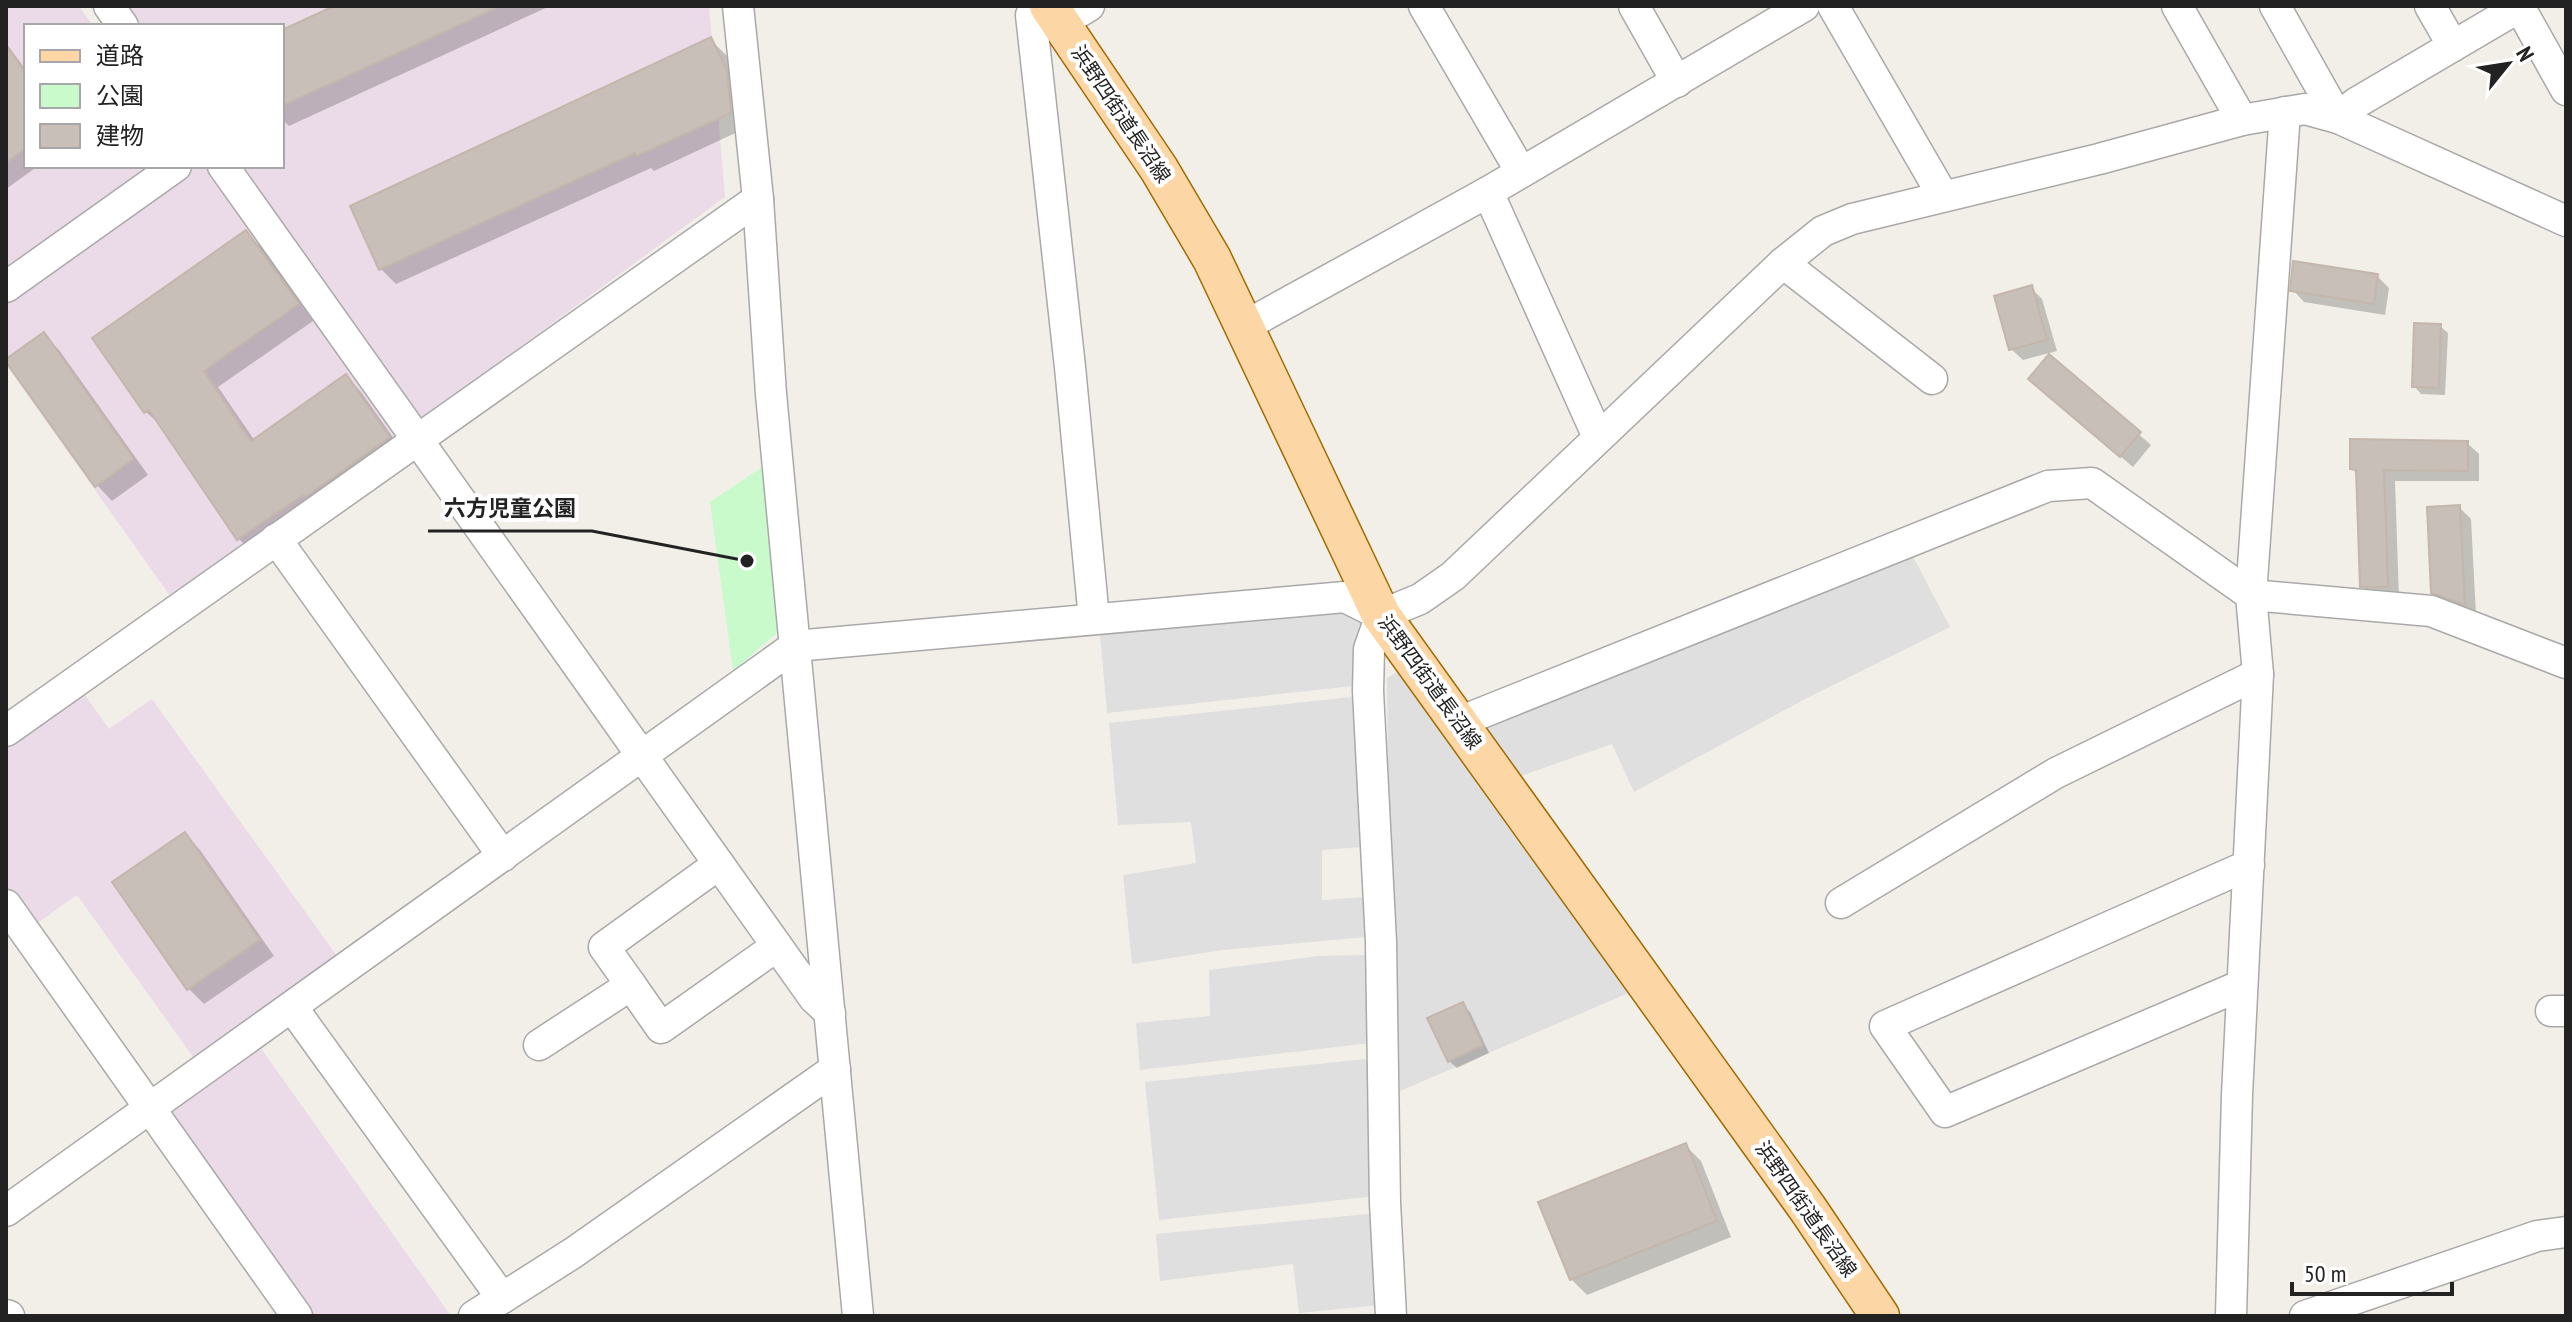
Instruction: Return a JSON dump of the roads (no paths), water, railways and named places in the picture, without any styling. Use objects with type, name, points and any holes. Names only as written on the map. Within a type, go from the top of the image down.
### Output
[{"type":"main road","name":"浜野四街道長沼線","points":[[1058,10],[1212,259],[1381,615],[1799,1196],[1880,1316]]},
{"type":"street","points":[[109,6],[122,24]]},
{"type":"street","points":[[738,6],[758,199],[771,394],[858,1316]]},
{"type":"street","points":[[1424,6],[1521,172]]},
{"type":"street","points":[[1634,6],[1677,82]]},
{"type":"street","points":[[1245,326],[1488,192],[1804,6]]},
{"type":"street","points":[[1833,6],[1943,196]]},
{"type":"street","points":[[2177,6],[2242,120]]},
{"type":"street","points":[[2275,6],[2338,118]]},
{"type":"street","points":[[2430,6],[2453,46]]},
{"type":"street","points":[[2338,118],[2356,103],[2520,6],[2566,90]]},
{"type":"street","points":[[1058,10],[1031,15],[1066,321],[1094,619]]},
{"type":"street","points":[[1391,1316],[1385,1203],[1381,942],[1368,691],[1369,649],[1381,615],[1437,589],[1783,263],[1823,231],[1852,219],[2099,159],[2242,120],[2305,109],[2338,118],[2566,221]]},
{"type":"street","points":[[2231,1316],[2237,1095],[2258,674],[2251,595],[2285,112]]},
{"type":"street","points":[[6,287],[173,168]]},
{"type":"street","points":[[224,168],[814,998],[830,1013]]},
{"type":"street","points":[[1488,192],[1598,437]]},
{"type":"street","points":[[6,731],[758,199]]},
{"type":"street","points":[[1783,263],[1932,379]]},
{"type":"street","points":[[1459,722],[2048,486],[2092,483],[2251,595],[2431,611],[2566,663]]},
{"type":"street","points":[[276,539],[503,856]]},
{"type":"street","points":[[6,1211],[795,646],[1345,597],[1381,615]]},
{"type":"street","points":[[1841,903],[2056,773],[2258,674]]},
{"type":"street","points":[[719,864],[604,947],[661,1028],[777,946]]},
{"type":"street","points":[[2242,985],[1945,1112],[1885,1026],[2249,865]]},
{"type":"street","points":[[6,905],[297,1316]]},
{"type":"street","points":[[539,1045],[631,985]]},
{"type":"street","points":[[292,1007],[502,1298]]},
{"type":"street","points":[[474,1316],[573,1253],[835,1069]]},
{"type":"street","points":[[2305,1316],[2537,1236],[2566,1232]]},
{"type":"place","name":"六方児童公園","points":[[747,561]]}]
